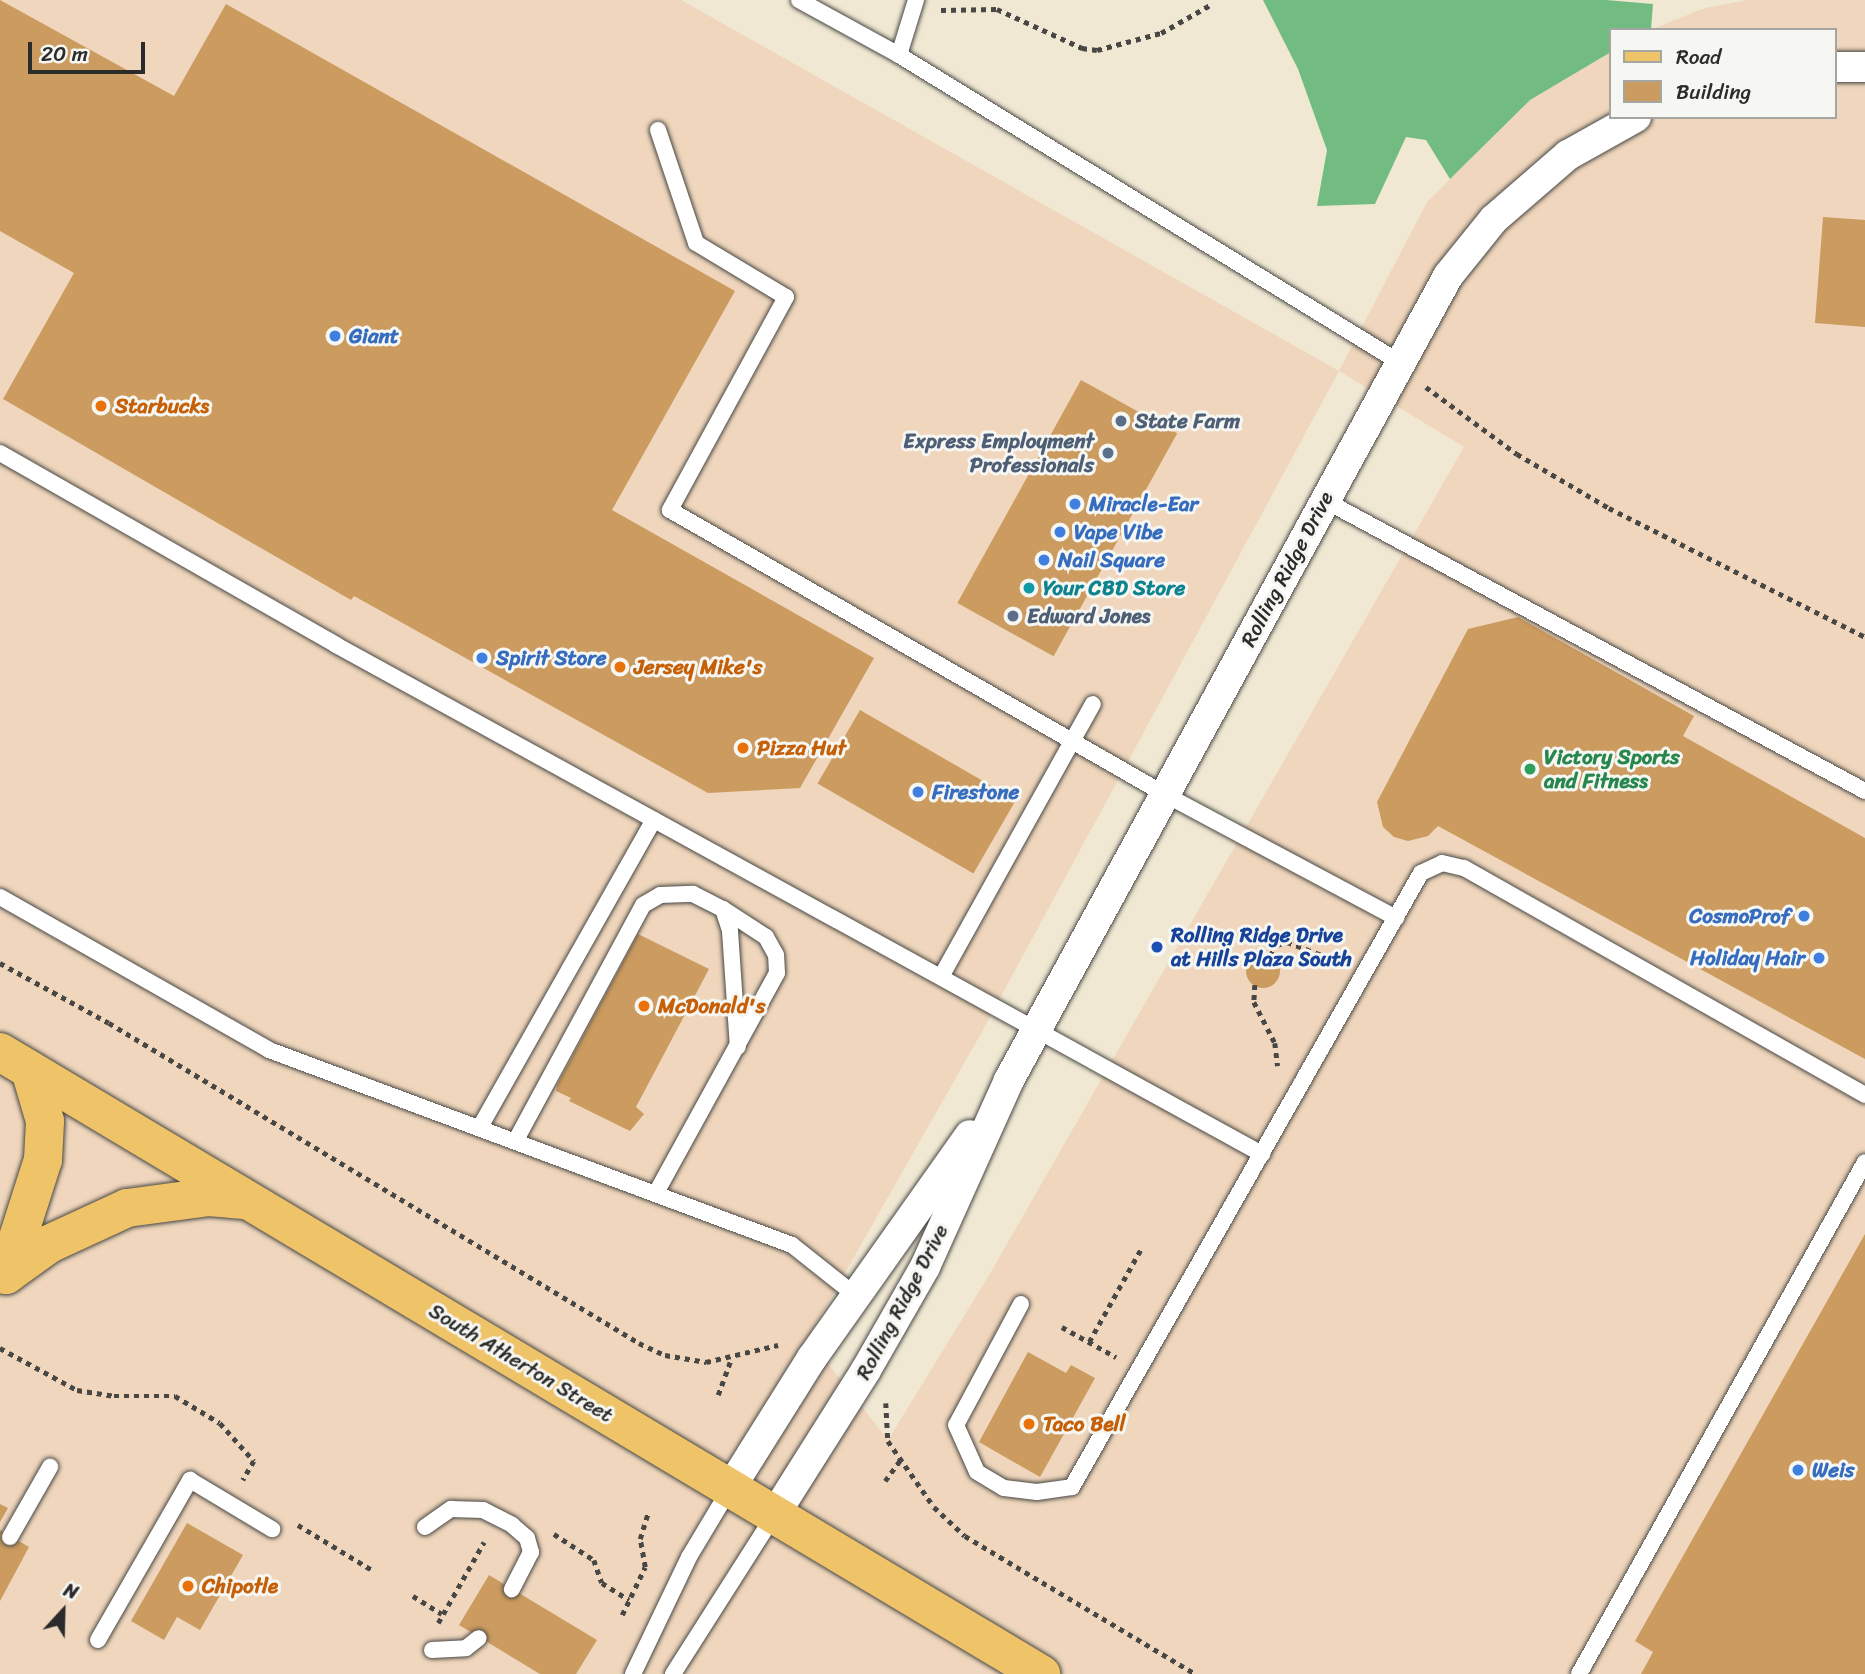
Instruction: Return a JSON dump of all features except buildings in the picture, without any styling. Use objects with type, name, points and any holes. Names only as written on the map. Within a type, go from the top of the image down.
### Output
[{"type":"main road","name":"South Atherton Street","points":[[15,1061],[1041,1674]]},
{"type":"main road","points":[[3,1278],[43,1160],[45,1121],[15,1061]]},
{"type":"main road","points":[[3,1278],[49,1244],[127,1208],[209,1197],[247,1200]]},
{"type":"street","points":[[1837,67],[1865,66]]},
{"type":"street","name":"Rolling Ridge Drive","points":[[775,1514],[866,1370],[925,1267],[1009,1080],[1324,500],[1408,372],[1448,276],[1494,219],[1568,155],[1632,119]]},
{"type":"street","name":"Rolling Ridge Drive","points":[[731,1487],[855,1295],[1009,1080]]},
{"type":"lane","points":[[799,0],[899,55],[1408,372]]},
{"type":"lane","points":[[899,55],[916,0]]},
{"type":"lane","points":[[658,130],[696,243],[786,297],[670,510],[1166,795],[1396,918]]},
{"type":"lane","points":[[0,453],[654,820],[942,975],[1262,1154]]},
{"type":"lane","points":[[1324,500],[1865,791]]},
{"type":"lane","points":[[942,975],[1093,704]]},
{"type":"lane","points":[[480,1127],[654,820]]},
{"type":"lane","points":[[1021,1304],[956,1425],[977,1472],[1004,1488],[1037,1492],[1072,1487],[1421,873],[1442,863],[1464,868],[1865,1095]]},
{"type":"lane","points":[[516,1140],[643,905],[660,895],[683,892],[723,909],[766,937],[777,961],[775,980],[656,1193]]},
{"type":"lane","points":[[0,897],[269,1050],[516,1140],[799,1249],[855,1295]]},
{"type":"lane","points":[[723,909],[730,931],[738,1047]]},
{"type":"lane","points":[[1580,1674],[1865,1162]]},
{"type":"lane","points":[[10,1537],[50,1467]]},
{"type":"lane","points":[[98,1640],[190,1480],[272,1530]]},
{"type":"lane","points":[[633,1674],[689,1557],[731,1487]]},
{"type":"lane","points":[[425,1527],[451,1509],[483,1510],[512,1525],[527,1538],[531,1552],[512,1589]]},
{"type":"lane","points":[[673,1674],[775,1514]]},
{"type":"lane","points":[[432,1650],[466,1648],[479,1638]]},
{"type":"path","points":[[937,10],[997,9],[1082,48],[1097,50],[1161,33],[1210,5]]},
{"type":"path","points":[[1408,372],[1517,454],[1609,508],[1865,637]]},
{"type":"path","points":[[1270,956],[1276,945],[1287,942],[1338,961]]},
{"type":"path","points":[[0,963],[108,1023],[639,1343],[689,1360],[731,1359],[779,1345]]},
{"type":"path","points":[[1255,985],[1254,1002],[1275,1043],[1278,1071]]},
{"type":"path","points":[[1089,1342],[1142,1247]]},
{"type":"path","points":[[1062,1327],[1122,1360],[1116,1370]]},
{"type":"path","points":[[0,1348],[77,1390],[114,1396],[165,1393],[203,1412],[219,1423],[254,1461],[239,1489]]},
{"type":"path","points":[[718,1395],[731,1359]]},
{"type":"path","points":[[886,1401],[888,1441],[934,1507],[965,1536],[1196,1674]]},
{"type":"path","points":[[884,1482],[900,1460]]},
{"type":"path","points":[[622,1615],[645,1567],[640,1539],[648,1512]]},
{"type":"path","points":[[294,1522],[372,1570]]},
{"type":"path","points":[[549,1531],[594,1560],[602,1583],[629,1600]]},
{"type":"path","points":[[436,1626],[485,1542]]},
{"type":"path","points":[[413,1597],[442,1615]]},
{"type":"shaded area","points":[[0,0],[681,0],[1339,371],[1427,202],[1530,100],[1610,53],[1610,119],[1837,119],[1837,28],[1655,28],[1705,8],[1748,0],[1865,0],[1865,1674],[0,1674]],"holes":[[[1339,371],[1464,447],[988,1277],[888,1440],[808,1338],[979,1037]]]},
{"type":"green space","points":[[1263,0],[1606,0],[1653,4],[1651,28],[1610,28],[1610,53],[1530,100],[1450,179],[1426,140],[1406,137],[1375,204],[1317,206],[1327,150],[1298,69]]},
{"type":"place","name":"Giant","points":[[335,336]]},
{"type":"place","name":"Starbucks","points":[[101,406]]},
{"type":"place","name":"State Farm","points":[[1121,421]]},
{"type":"place","name":"Express Employment Professionals","points":[[1108,453]]},
{"type":"place","name":"Miracle-Ear","points":[[1075,504]]},
{"type":"place","name":"Vape Vibe","points":[[1060,532]]},
{"type":"place","name":"Nail Square","points":[[1044,560]]},
{"type":"place","name":"Your CBD Store","points":[[1029,588]]},
{"type":"place","name":"Edward Jones","points":[[1013,616]]},
{"type":"place","name":"Spirit Store","points":[[482,658]]},
{"type":"place","name":"Jersey Mike's","points":[[620,667]]},
{"type":"place","name":"Pizza Hut","points":[[743,748]]},
{"type":"place","name":"Victory Sports and Fitness","points":[[1530,769]]},
{"type":"place","name":"Firestone","points":[[918,792]]},
{"type":"place","name":"CosmoProf","points":[[1804,916]]},
{"type":"place","name":"Rolling Ridge Drive at Hills Plaza South","points":[[1157,947]]},
{"type":"place","name":"Holiday Hair","points":[[1819,958]]},
{"type":"place","name":"McDonald's","points":[[644,1006]]},
{"type":"place","name":"Taco Bell","points":[[1029,1424]]},
{"type":"place","name":"Weis","points":[[1798,1470]]},
{"type":"place","name":"Chipotle","points":[[188,1586]]}]
